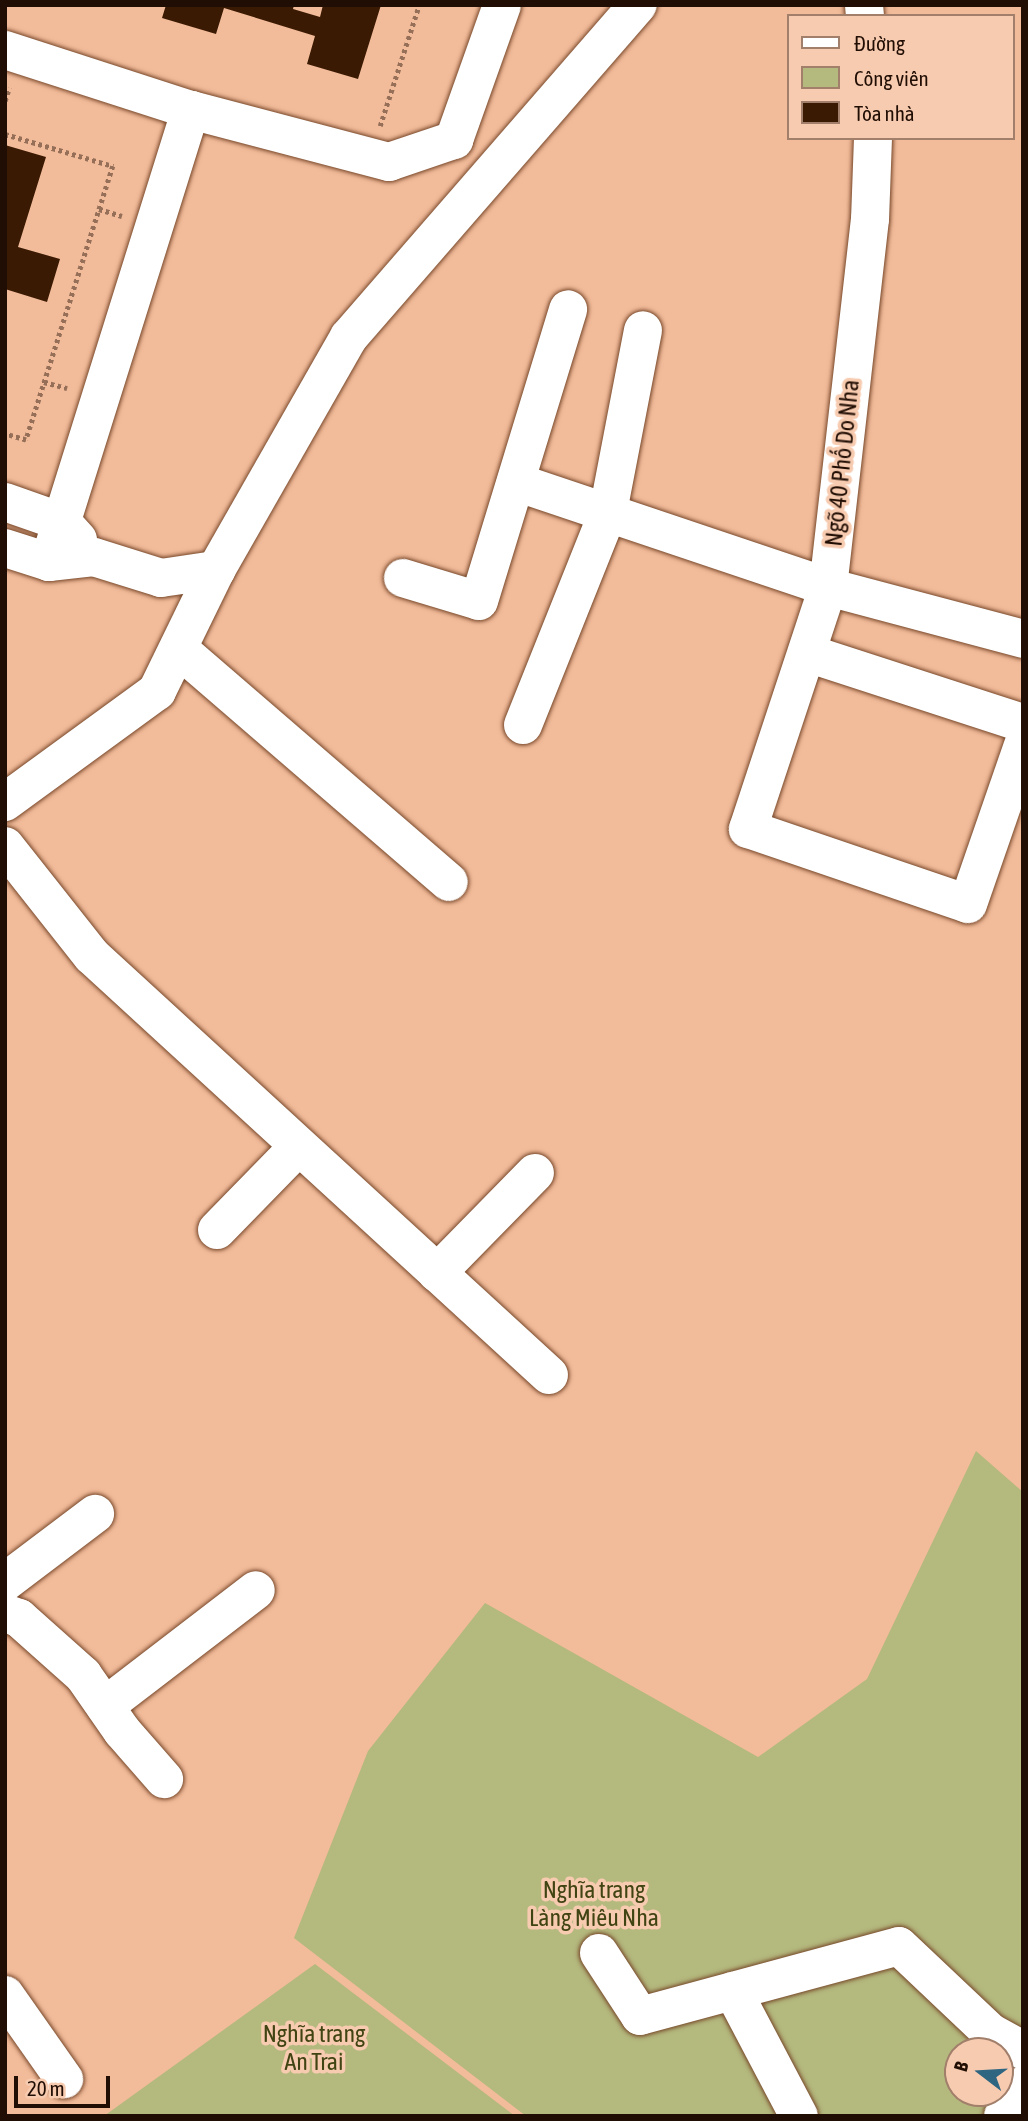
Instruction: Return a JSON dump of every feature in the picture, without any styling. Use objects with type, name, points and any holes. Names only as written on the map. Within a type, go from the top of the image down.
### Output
[{"type":"street","points":[[5,50],[191,110],[388,162],[454,139],[502,5]]},
{"type":"street","points":[[5,802],[157,691],[180,650],[216,570],[349,337],[638,5]]},
{"type":"street","points":[[49,562],[191,110]]},
{"type":"street","name":"Ngõ 40 Phố Do Nha","points":[[873,140],[870,219],[828,587],[748,829],[968,904],[1023,744]]},
{"type":"street","points":[[403,578],[479,601],[568,309]]},
{"type":"street","points":[[523,725],[608,512],[643,330]]},
{"type":"street","points":[[516,482],[828,587],[1023,639]]},
{"type":"street","points":[[5,502],[62,522],[94,557]]},
{"type":"street","points":[[5,548],[49,562],[94,557],[160,578],[216,570]]},
{"type":"street","points":[[180,650],[449,883]]},
{"type":"street","points":[[807,653],[1023,723]]},
{"type":"street","points":[[5,846],[92,956],[549,1375]]},
{"type":"street","points":[[217,1230],[299,1146]]},
{"type":"street","points":[[438,1273],[536,1173]]},
{"type":"street","points":[[5,1582],[95,1514]]},
{"type":"street","points":[[105,1706],[256,1590]]},
{"type":"street","points":[[5,1613],[19,1618],[83,1675],[164,1779]]},
{"type":"street","points":[[599,1953],[640,2016],[899,1946],[990,2032],[1023,2050]]},
{"type":"street","points":[[733,1991],[799,2116]]},
{"type":"street","points":[[5,1995],[64,2079]]},
{"type":"street","points":[[1003,2116],[1023,2085]]},
{"type":"path","points":[[370,157],[419,5]]},
{"type":"path","points":[[5,134],[113,166],[26,440],[5,434]]},
{"type":"green space","name":"Nghĩa trang Làng Miêu Nha","points":[[976,1451],[1023,1492],[1023,2116],[526,2116],[294,1938],[368,1751],[485,1603],[758,1757],[867,1679]]},
{"type":"green space","name":"Nghĩa trang An Trai","points":[[315,1964],[515,2116],[104,2116]]},
{"type":"building","points":[[166,5],[294,5],[293,9],[320,17],[323,5],[381,5],[358,79],[307,64],[315,36],[224,8],[216,34],[162,18]]},
{"type":"building","points":[[5,145],[46,157],[18,247],[60,259],[47,302],[5,289]]}]
